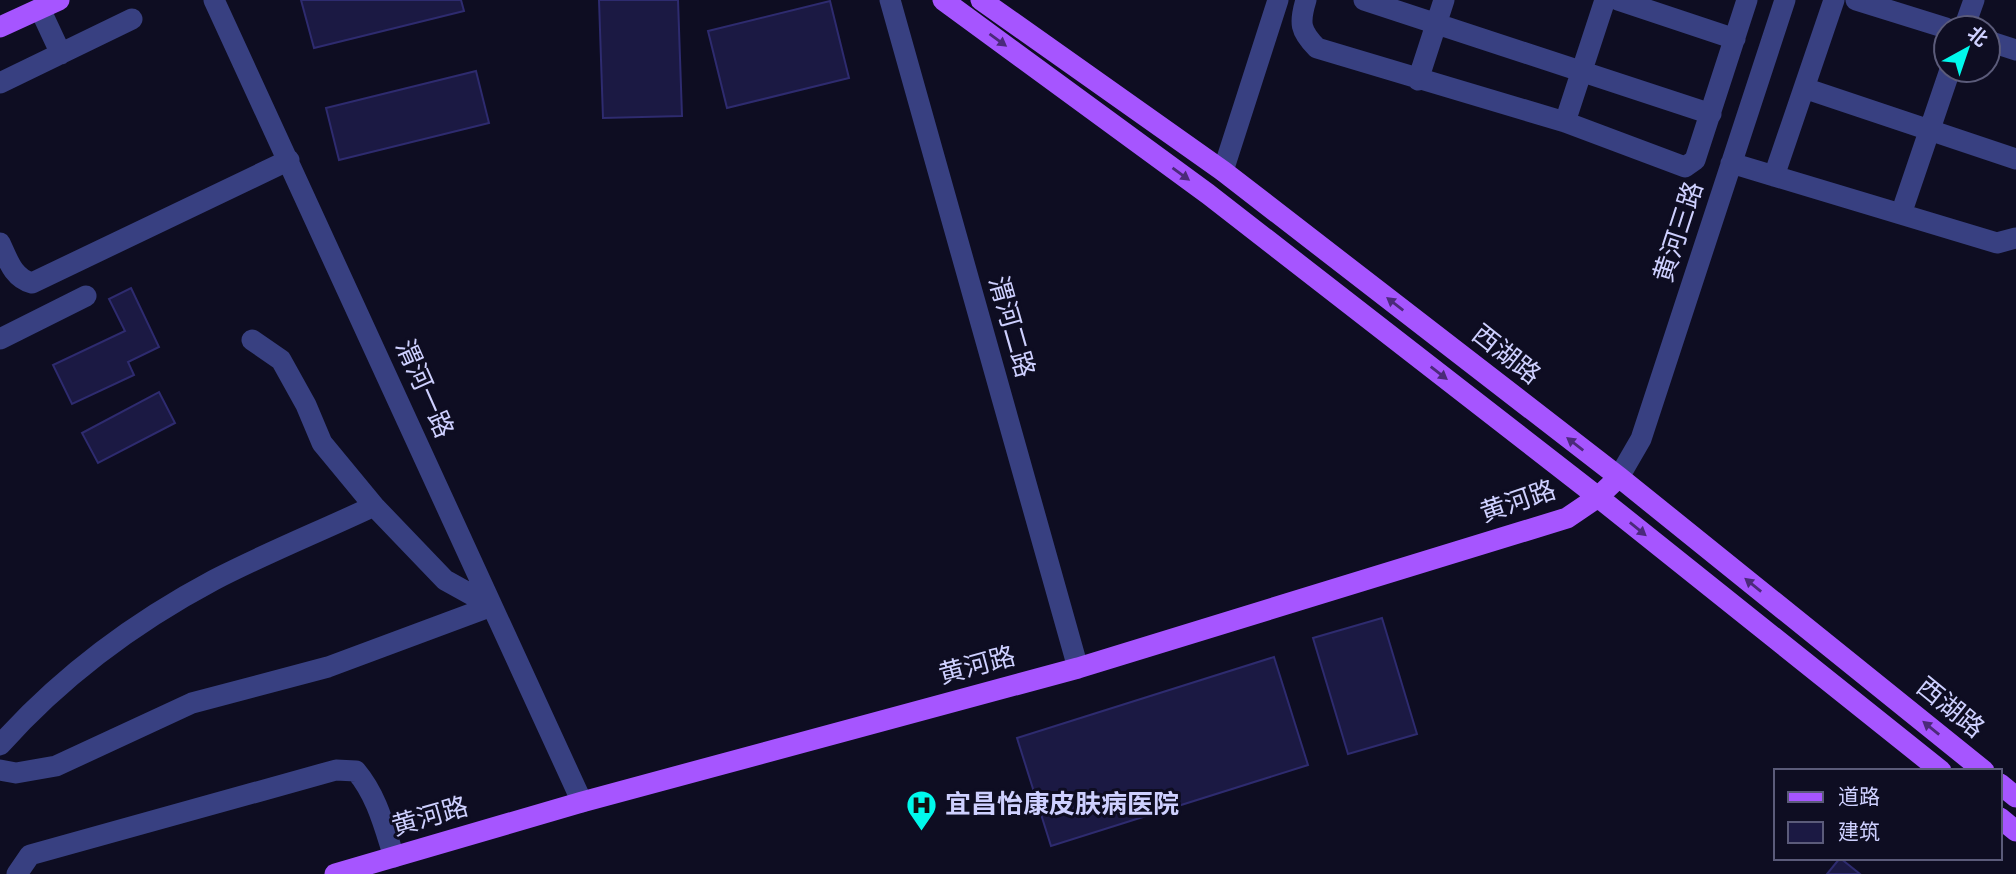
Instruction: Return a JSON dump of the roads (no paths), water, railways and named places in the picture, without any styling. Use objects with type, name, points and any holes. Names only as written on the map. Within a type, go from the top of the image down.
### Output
[{"type":"main road","name":"西湖路","points":[[943,0],[1208,194],[1598,497],[1938,769]]},
{"type":"main road","name":"西湖路","points":[[981,0],[1223,171],[1619,477],[1982,769]]},
{"type":"main road","points":[[0,27],[49,4]]},
{"type":"main road","name":"黄河路","points":[[335,874],[582,802],[1078,668],[1567,518],[1598,497],[1619,477]]},
{"type":"main road","points":[[2002,786],[2016,797]]},
{"type":"main road","points":[[2002,820],[2016,831]]},
{"type":"street","name":"渭河一路","points":[[214,0],[582,802]]},
{"type":"street","name":"渭河二路","points":[[890,0],[1078,668]]},
{"type":"street","points":[[1223,171],[1278,0]]},
{"type":"street","points":[[1306,0],[1300,19],[1302,33],[1317,48],[1565,122],[1685,167],[1695,160],[1748,0]]},
{"type":"street","points":[[1364,0],[1711,114]]},
{"type":"street","points":[[1418,80],[1444,0]]},
{"type":"street","points":[[1565,122],[1605,0]]},
{"type":"street","points":[[1618,0],[1735,39]]},
{"type":"street","name":"黄河三路","points":[[1619,477],[1640,439],[1785,0]]},
{"type":"street","points":[[1774,176],[1834,0]]},
{"type":"street","points":[[1856,0],[1932,24]]},
{"type":"street","points":[[49,4],[61,54]]},
{"type":"street","points":[[0,83],[132,19]]},
{"type":"street","points":[[1901,214],[1945,84]]},
{"type":"street","points":[[1804,88],[2016,159]]},
{"type":"street","points":[[0,243],[13,271],[22,280],[32,283],[289,160]]},
{"type":"street","points":[[1731,163],[1997,243],[2016,238]]},
{"type":"street","points":[[0,339],[86,296]]},
{"type":"street","points":[[252,340],[281,360],[306,405],[322,443],[373,506],[445,580],[492,606]]},
{"type":"street","points":[[0,745],[76,672],[162,611],[214,580],[373,506]]},
{"type":"street","points":[[0,770],[16,774],[56,766],[192,703],[328,667],[492,606]]},
{"type":"street","points":[[17,874],[30,855],[336,770],[356,771],[366,783],[377,805],[394,857]]},
{"type":"place","name":"宜昌怡康皮肤病医院","points":[[922,832]]}]
